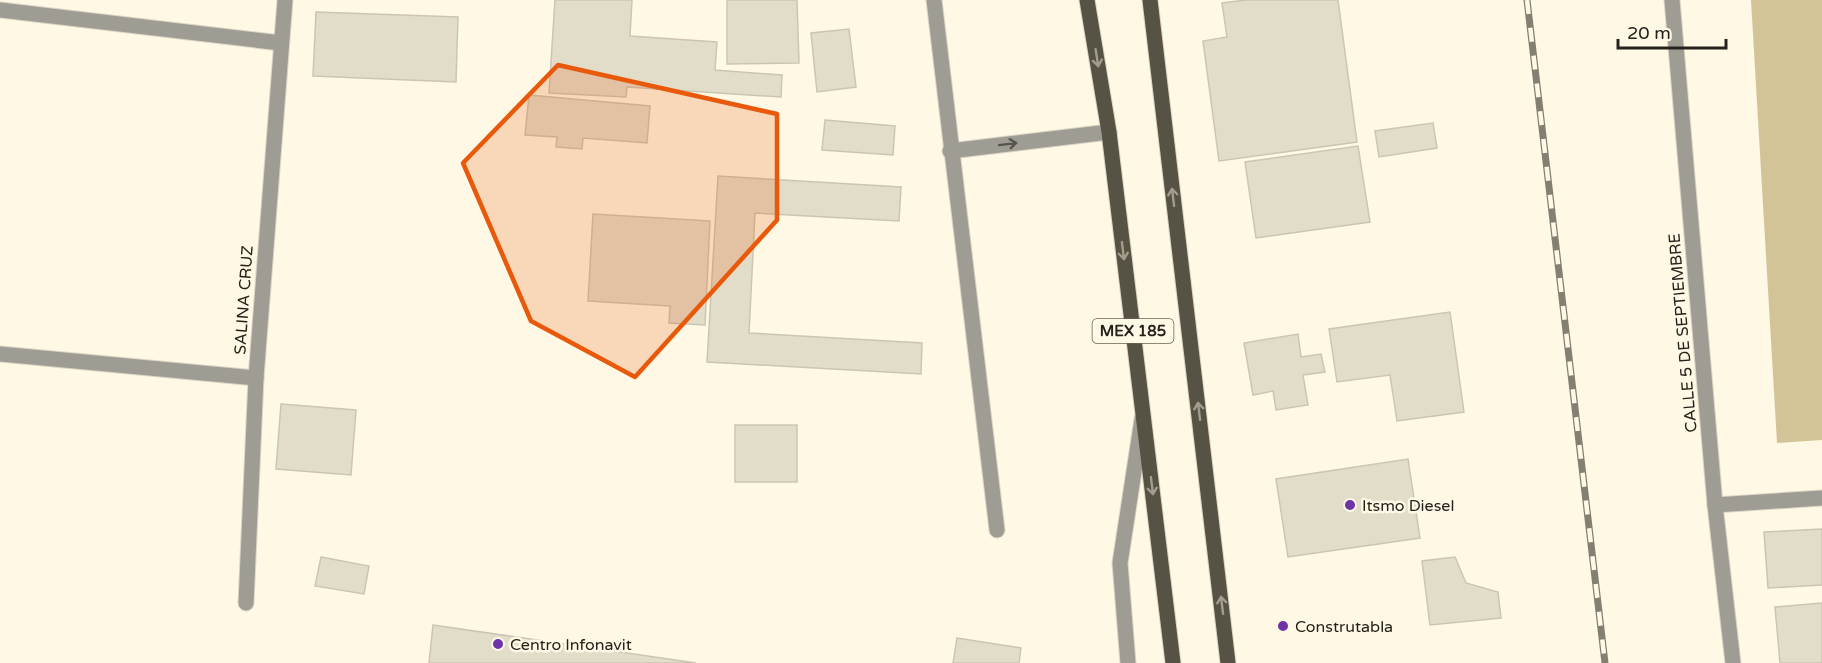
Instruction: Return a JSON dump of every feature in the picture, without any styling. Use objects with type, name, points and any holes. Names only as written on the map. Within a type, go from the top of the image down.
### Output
[{"type":"main road","name":"MEX 185","points":[[1087,0],[1109,132],[1173,663]]},
{"type":"main road","name":"MEX 185","points":[[1150,0],[1228,663]]},
{"type":"street","name":"SALINA CRUZ","points":[[246,603],[256,378],[285,0]]},
{"type":"street","points":[[933,0],[997,530]]},
{"type":"street","name":"CALLE 5 DE SEPTIEMBRE","points":[[1672,0],[1715,506],[1733,663]]},
{"type":"street","points":[[0,10],[281,43]]},
{"type":"street","points":[[950,151],[1109,132]]},
{"type":"street","points":[[0,354],[256,378]]},
{"type":"street","points":[[1128,663],[1120,564],[1143,410]]},
{"type":"street","points":[[1715,506],[1822,498]]},
{"type":"highlighted area","points":[[558,65],[777,114],[777,220],[635,377],[531,321],[463,163]]},
{"type":"shaded area","points":[[1751,0],[1822,0],[1822,440],[1777,443]]},
{"type":"building","points":[[555,0],[632,0],[630,36],[717,42],[715,70],[782,75],[781,97],[627,87],[626,97],[549,93]]},
{"type":"building","points":[[727,0],[797,0],[799,63],[727,64]]},
{"type":"building","points":[[1246,0],[1338,0],[1357,142],[1219,161],[1203,41],[1227,37],[1222,3]]},
{"type":"building","points":[[316,12],[458,17],[456,82],[313,76]]},
{"type":"building","points":[[849,29],[856,87],[817,92],[811,33]]},
{"type":"building","points":[[529,95],[650,106],[647,143],[583,138],[582,149],[556,147],[557,137],[525,135]]},
{"type":"building","points":[[825,120],[895,126],[893,155],[822,150]]},
{"type":"building","points":[[1433,123],[1437,148],[1379,157],[1375,131]]},
{"type":"building","points":[[1358,146],[1370,222],[1256,238],[1245,162]]},
{"type":"building","points":[[718,176],[901,187],[899,221],[755,213],[749,333],[922,343],[921,374],[707,362]]},
{"type":"building","points":[[593,214],[710,221],[705,325],[669,323],[670,306],[588,301]]},
{"type":"building","points":[[1450,312],[1464,412],[1397,421],[1390,375],[1337,382],[1329,329]]},
{"type":"building","points":[[1298,334],[1301,357],[1321,354],[1325,372],[1303,375],[1308,405],[1276,410],[1273,391],[1253,395],[1244,343]]},
{"type":"building","points":[[281,404],[356,410],[351,475],[276,469]]},
{"type":"building","points":[[735,425],[797,425],[797,482],[735,482]]},
{"type":"building","points":[[1408,459],[1420,538],[1288,557],[1276,479]]},
{"type":"building","points":[[1822,529],[1822,585],[1768,588],[1764,532]]},
{"type":"building","points":[[321,557],[369,566],[364,594],[315,586]]},
{"type":"building","points":[[1455,557],[1466,583],[1498,592],[1501,618],[1430,625],[1422,561]]},
{"type":"building","points":[[1822,603],[1822,663],[1780,663],[1775,607]]},
{"type":"building","name":"Centro Infonavit","points":[[433,625],[696,663],[429,663]]},
{"type":"building","points":[[957,638],[1021,648],[1019,663],[953,663]]},
{"type":"railway","points":[[1527,0],[1605,663]]},
{"type":"place","name":"Itsmo Diesel","points":[[1350,505]]},
{"type":"place","name":"Construtabla","points":[[1283,626]]},
{"type":"place","name":"Centro Infonavit","points":[[498,644]]}]
